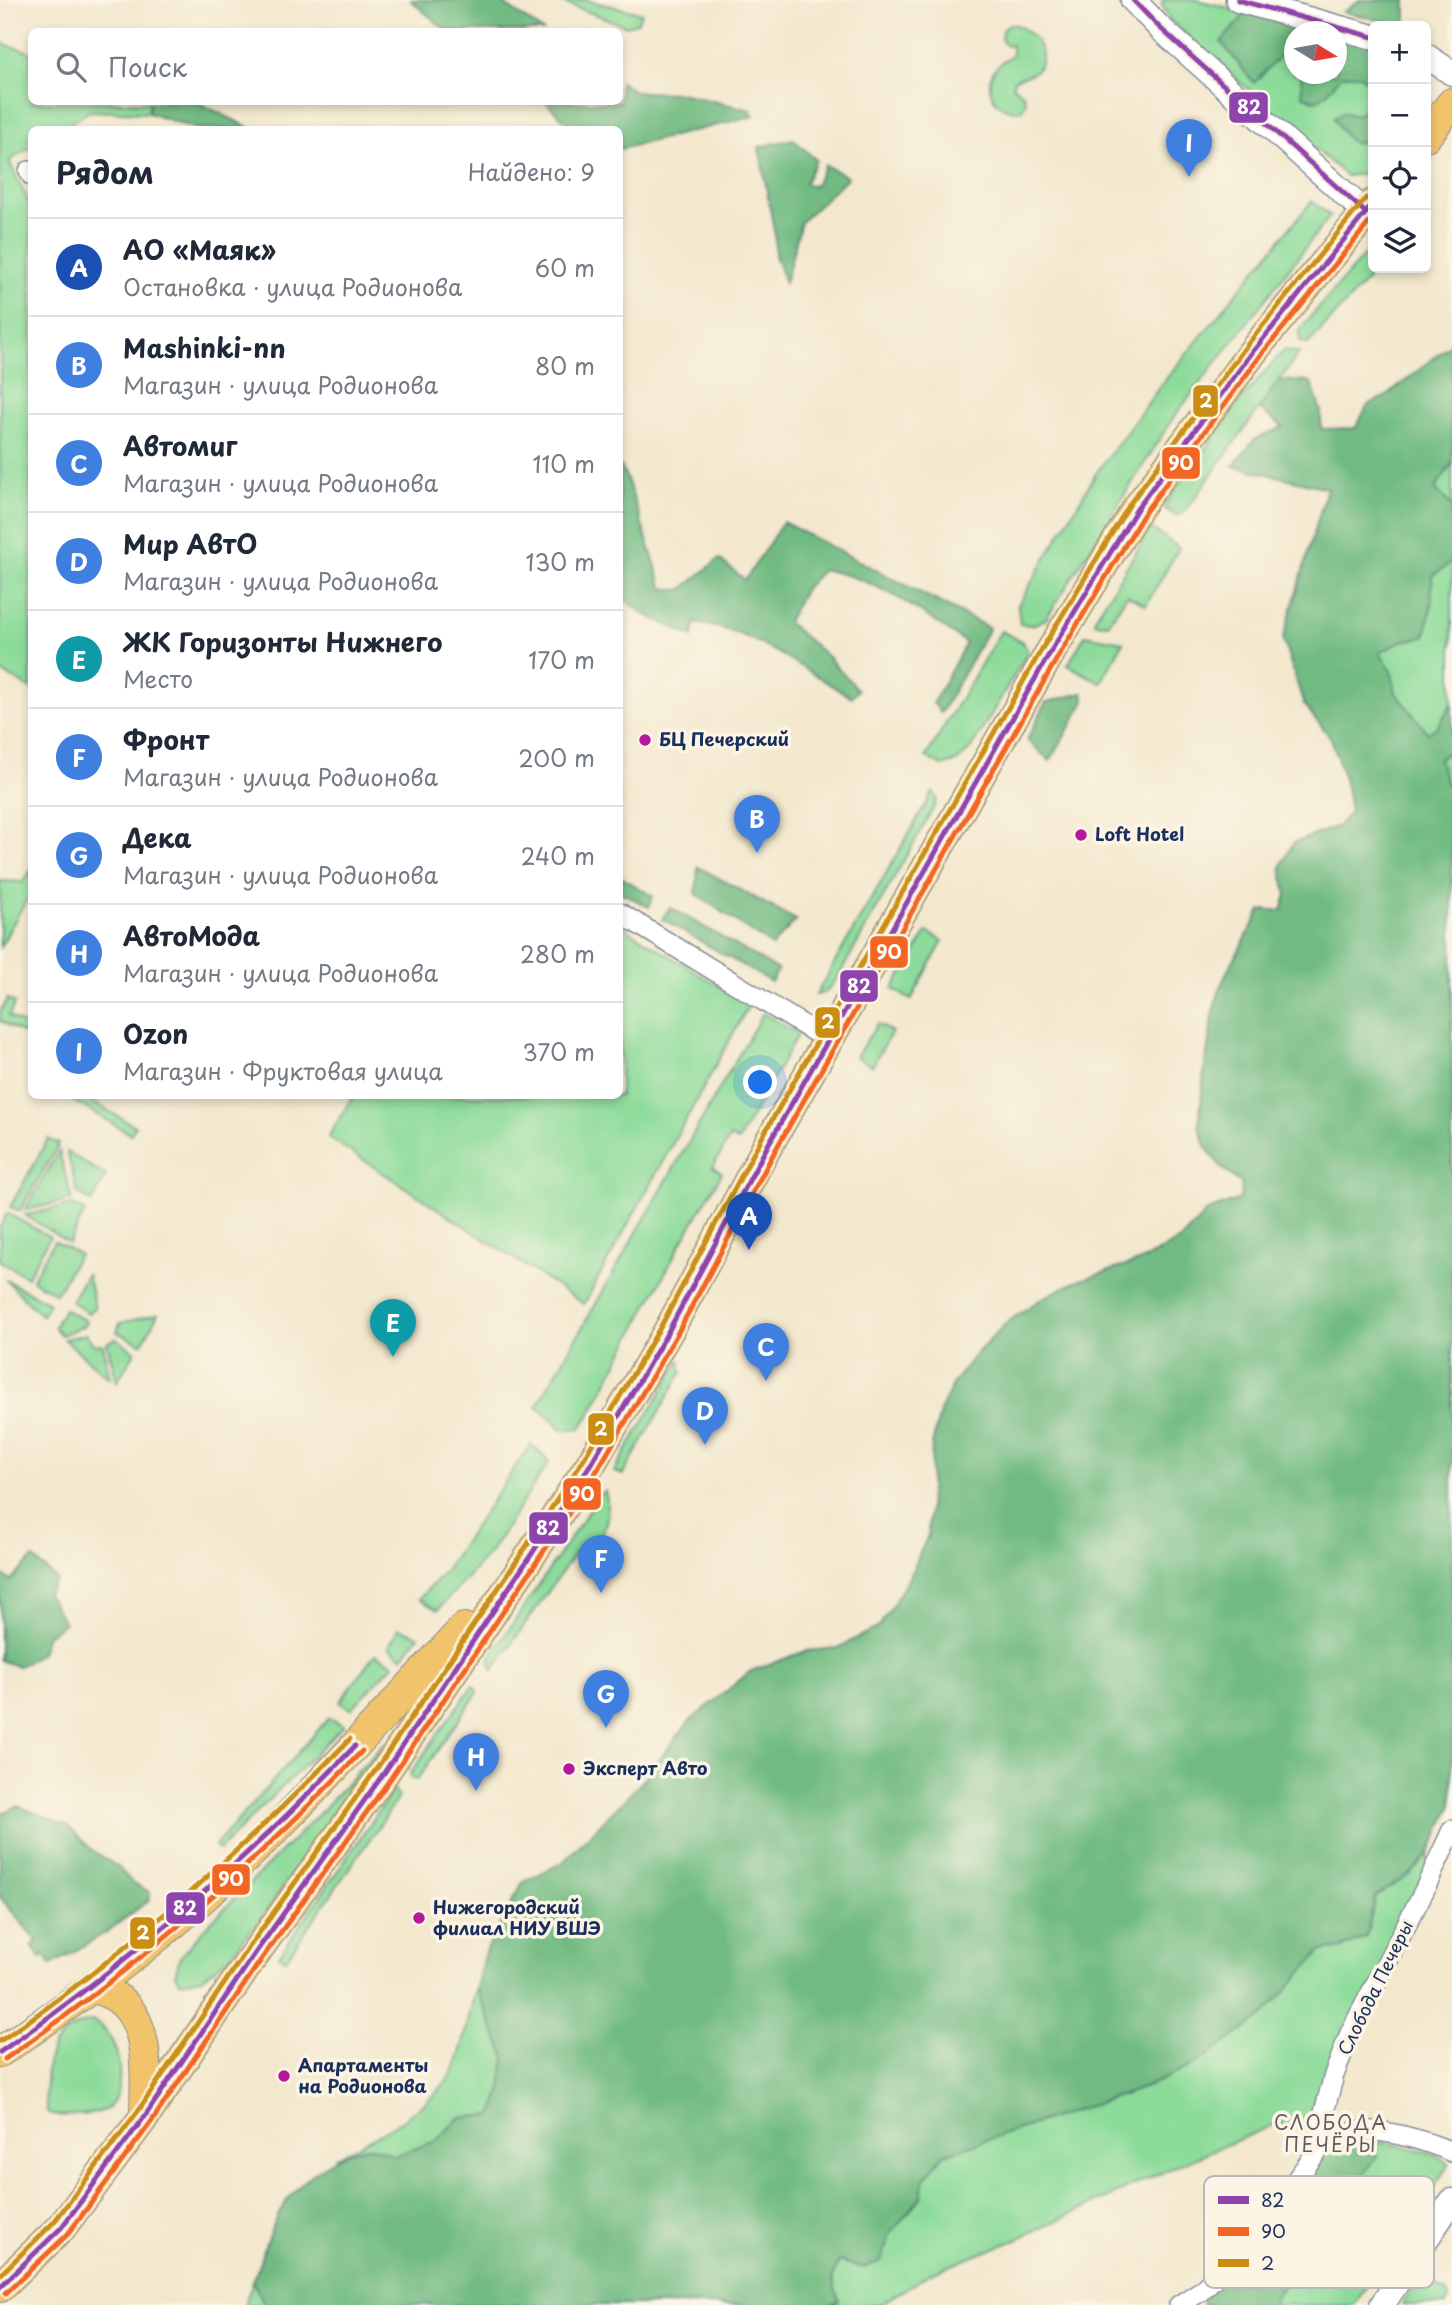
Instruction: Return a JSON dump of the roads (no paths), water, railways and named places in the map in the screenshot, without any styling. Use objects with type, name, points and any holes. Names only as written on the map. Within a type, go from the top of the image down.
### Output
[{"type":"main road","points":[[1431,130],[1452,103]]},
{"type":"main road","points":[[0,2287],[61,2228],[145,2116],[256,1952],[384,1773],[529,1558],[590,1465],[669,1329],[763,1156],[1051,652],[1138,507],[1254,350],[1368,210]]},
{"type":"main road","points":[[0,2052],[94,1987],[206,1895],[312,1793],[529,1558]]},
{"type":"main road","points":[[94,1987],[116,1997],[130,2012],[139,2029],[145,2050],[145,2116]]},
{"type":"street","points":[[1238,0],[1368,36]]},
{"type":"street","points":[[1144,5],[1368,206]]},
{"type":"street","points":[[1431,59],[1452,73]]},
{"type":"street","points":[[623,915],[830,1041]]},
{"type":"street","name":"Слобода Печеры","points":[[1325,2141],[1323,2116],[1334,2075],[1350,2033],[1424,1891],[1452,1830]]},
{"type":"street","points":[[1299,2176],[1325,2141],[1353,2132],[1385,2132],[1436,2145],[1452,2152]]},
{"type":"street","points":[[1434,2228],[1452,2201]]},
{"type":"street","points":[[1179,2305],[1204,2288]]},
{"type":"street","points":[[1382,2305],[1393,2288]]},
{"type":"place","name":"Ozon","points":[[1189,177]]},
{"type":"place","name":"БЦ Печерский","points":[[645,740]]},
{"type":"place","name":"Loft Hotel","points":[[1081,835]]},
{"type":"place","name":"Mashinki-nn","points":[[757,853]]},
{"type":"place","name":"АО «Маяк»","points":[[749,1250]]},
{"type":"place","name":"ЖК Горизонты Нижнего","points":[[393,1357]]},
{"type":"place","name":"Автомиг","points":[[766,1381]]},
{"type":"place","name":"Мир АвтО","points":[[705,1445]]},
{"type":"place","name":"Фронт","points":[[601,1593]]},
{"type":"place","name":"Дека","points":[[606,1728]]},
{"type":"place","name":"Эксперт Авто","points":[[569,1769]]},
{"type":"place","name":"АвтоМода","points":[[476,1791]]},
{"type":"place","name":"Нижегородский филиал НИУ ВШЭ","points":[[419,1918]]},
{"type":"place","name":"Апартаменты на Родионова","points":[[284,2076]]},
{"type":"district","name":"СЛОБОДА ПЕЧЁРЫ","points":[[1331,2134]]}]
